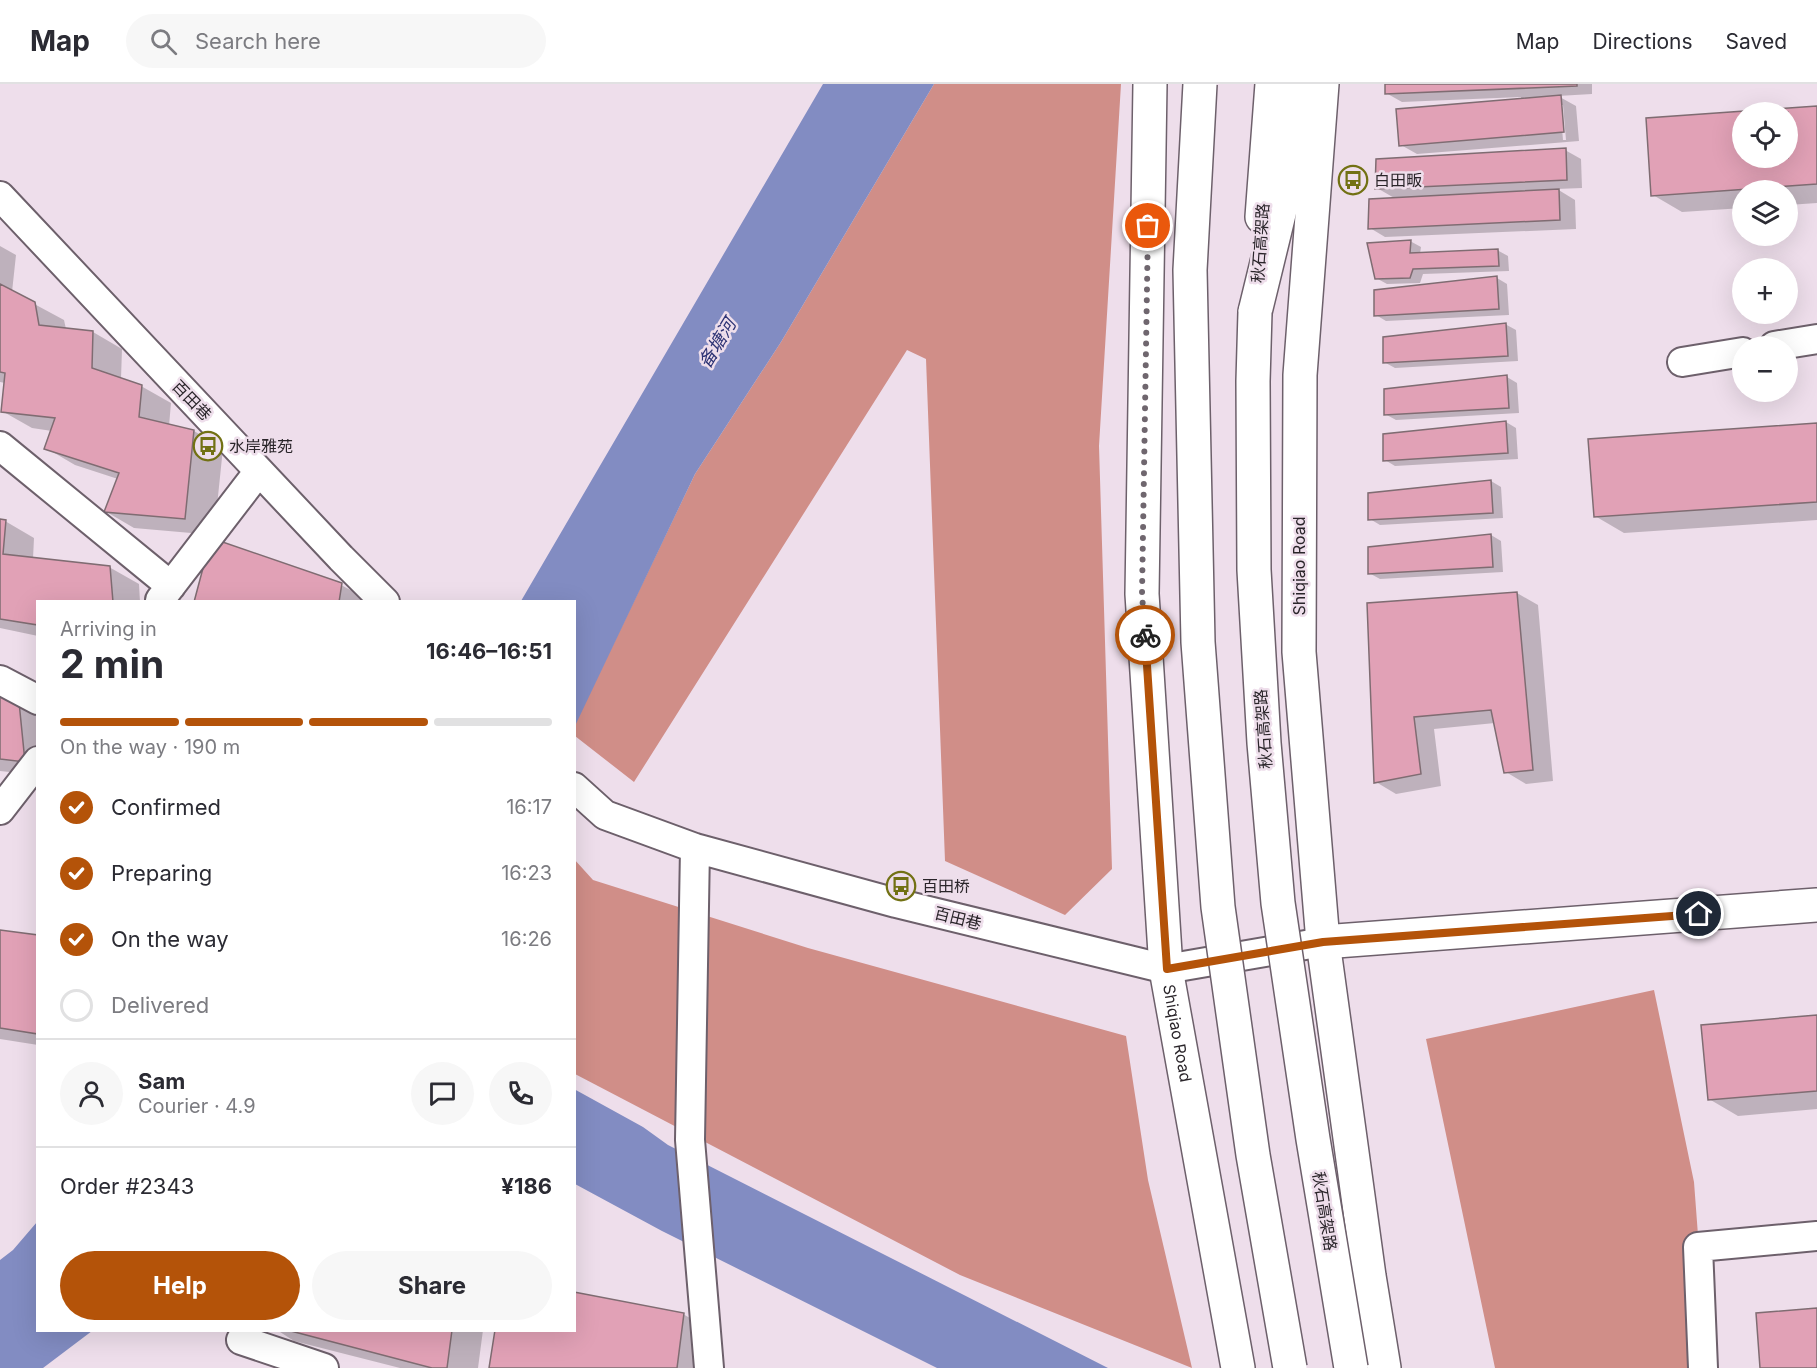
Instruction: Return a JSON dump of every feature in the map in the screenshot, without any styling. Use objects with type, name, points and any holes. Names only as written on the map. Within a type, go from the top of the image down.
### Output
[{"type":"main road","name":"Shiqiao Road","points":[[1150,84],[1142,594],[1167,969],[1238,1368]]},
{"type":"main road","points":[[1200,84],[1190,270],[1198,642],[1218,907],[1253,1155],[1290,1368]]},
{"type":"main road","name":"秋石高架路","points":[[1272,84],[1252,381],[1254,570],[1264,743],[1280,915],[1313,1139],[1351,1368]]},
{"type":"main road","points":[[1255,312],[1298,136],[1305,84]]},
{"type":"main road","name":"Shiqiao Road","points":[[1322,84],[1300,375],[1299,652],[1323,942],[1367,1265],[1384,1368]]},
{"type":"main road","points":[[1323,942],[1817,905]]},
{"type":"street","name":"百田巷","points":[[0,196],[340,558],[383,600]]},
{"type":"street","points":[[1798,342],[1817,339]]},
{"type":"street","points":[[1682,362],[1732,354]]},
{"type":"street","points":[[0,446],[165,594],[259,471]]},
{"type":"street","points":[[0,680],[36,699]]},
{"type":"street","points":[[0,810],[36,764]]},
{"type":"street","name":"百田巷","points":[[576,789],[605,815],[695,848],[897,903],[1167,969],[1323,942]]},
{"type":"street","points":[[695,848],[690,1140],[709,1368]]},
{"type":"street","points":[[1703,1368],[1698,1247],[1817,1236]]},
{"type":"street","points":[[242,1340],[324,1368]]},
{"type":"shaded area","points":[[934,84],[1121,84],[1099,446],[1112,869],[1065,915],[945,861],[926,359],[907,350],[634,782],[576,737],[576,722],[695,474],[781,342]]},
{"type":"shaded area","points":[[576,861],[593,880],[808,948],[1126,1036],[1148,1180],[1192,1368],[960,1275],[576,1075]]},
{"type":"shaded area","points":[[1654,990],[1694,1182],[1708,1368],[1495,1368],[1426,1039]]},
{"type":"water","name":"备塘河","points":[[823,84],[934,84],[781,342],[695,474],[576,724],[576,600],[522,600]]},
{"type":"water","points":[[576,1090],[643,1127],[668,1145],[1108,1368],[937,1368],[662,1231],[576,1185]]},
{"type":"water","points":[[36,1223],[36,1332],[91,1332],[43,1368],[0,1368],[0,1260],[13,1250]]},
{"type":"building","points":[[1385,84],[1577,84],[1577,86],[1385,94]]},
{"type":"building","points":[[1561,95],[1564,132],[1399,146],[1396,109]]},
{"type":"building","points":[[1817,106],[1817,184],[1798,185],[1798,180],[1732,180],[1732,190],[1651,196],[1646,118],[1732,112],[1732,168],[1798,168],[1798,107]]},
{"type":"building","points":[[1566,148],[1567,180],[1375,189],[1376,159]]},
{"type":"building","points":[[1559,189],[1560,220],[1368,229],[1369,199]]},
{"type":"building","points":[[1411,240],[1410,253],[1498,249],[1499,266],[1413,269],[1410,278],[1375,279],[1367,243]]},
{"type":"building","points":[[1497,276],[1499,309],[1374,316],[1374,290]]},
{"type":"building","points":[[0,284],[35,302],[39,325],[93,331],[92,368],[142,385],[139,417],[194,430],[185,519],[104,512],[119,473],[44,449],[55,418],[1,412],[5,373],[0,372]]},
{"type":"building","points":[[1506,323],[1508,356],[1383,363],[1383,337]]},
{"type":"building","points":[[1507,375],[1509,408],[1384,415],[1384,389]]},
{"type":"building","points":[[1506,421],[1508,453],[1383,461],[1383,434]]},
{"type":"building","points":[[1817,423],[1817,502],[1594,517],[1588,439]]},
{"type":"building","points":[[1491,480],[1493,513],[1368,520],[1368,493]]},
{"type":"building","points":[[0,519],[6,520],[3,554],[110,566],[113,600],[36,600],[36,625],[0,619]]},
{"type":"building","points":[[1491,534],[1493,567],[1368,574],[1368,547]]},
{"type":"building","points":[[211,538],[342,583],[339,600],[195,600]]},
{"type":"building","points":[[1517,592],[1533,770],[1504,773],[1491,710],[1414,717],[1421,774],[1374,783],[1367,603]]},
{"type":"building","points":[[0,690],[18,692],[25,762],[0,759]]},
{"type":"building","points":[[0,930],[36,935],[36,1034],[0,1028]]},
{"type":"building","points":[[1817,1015],[1817,1091],[1708,1100],[1701,1025]]},
{"type":"building","points":[[576,1292],[684,1313],[677,1368],[489,1368],[495,1332],[576,1332]]},
{"type":"building","points":[[1817,1308],[1817,1368],[1760,1368],[1756,1313]]},
{"type":"building","points":[[295,1332],[452,1332],[447,1368],[432,1368]]},
{"type":"way so far","points":[[1145,635],[1142,594],[1148,226]]},
{"type":"place","name":"白田畈","points":[[1353,180]]},
{"type":"place","name":"水岸雅苑","points":[[208,446]]},
{"type":"place","name":"百田桥","points":[[901,886]]},
{"type":"route","points":[[1145,635],[1167,969],[1323,942],[1699,914]]}]
